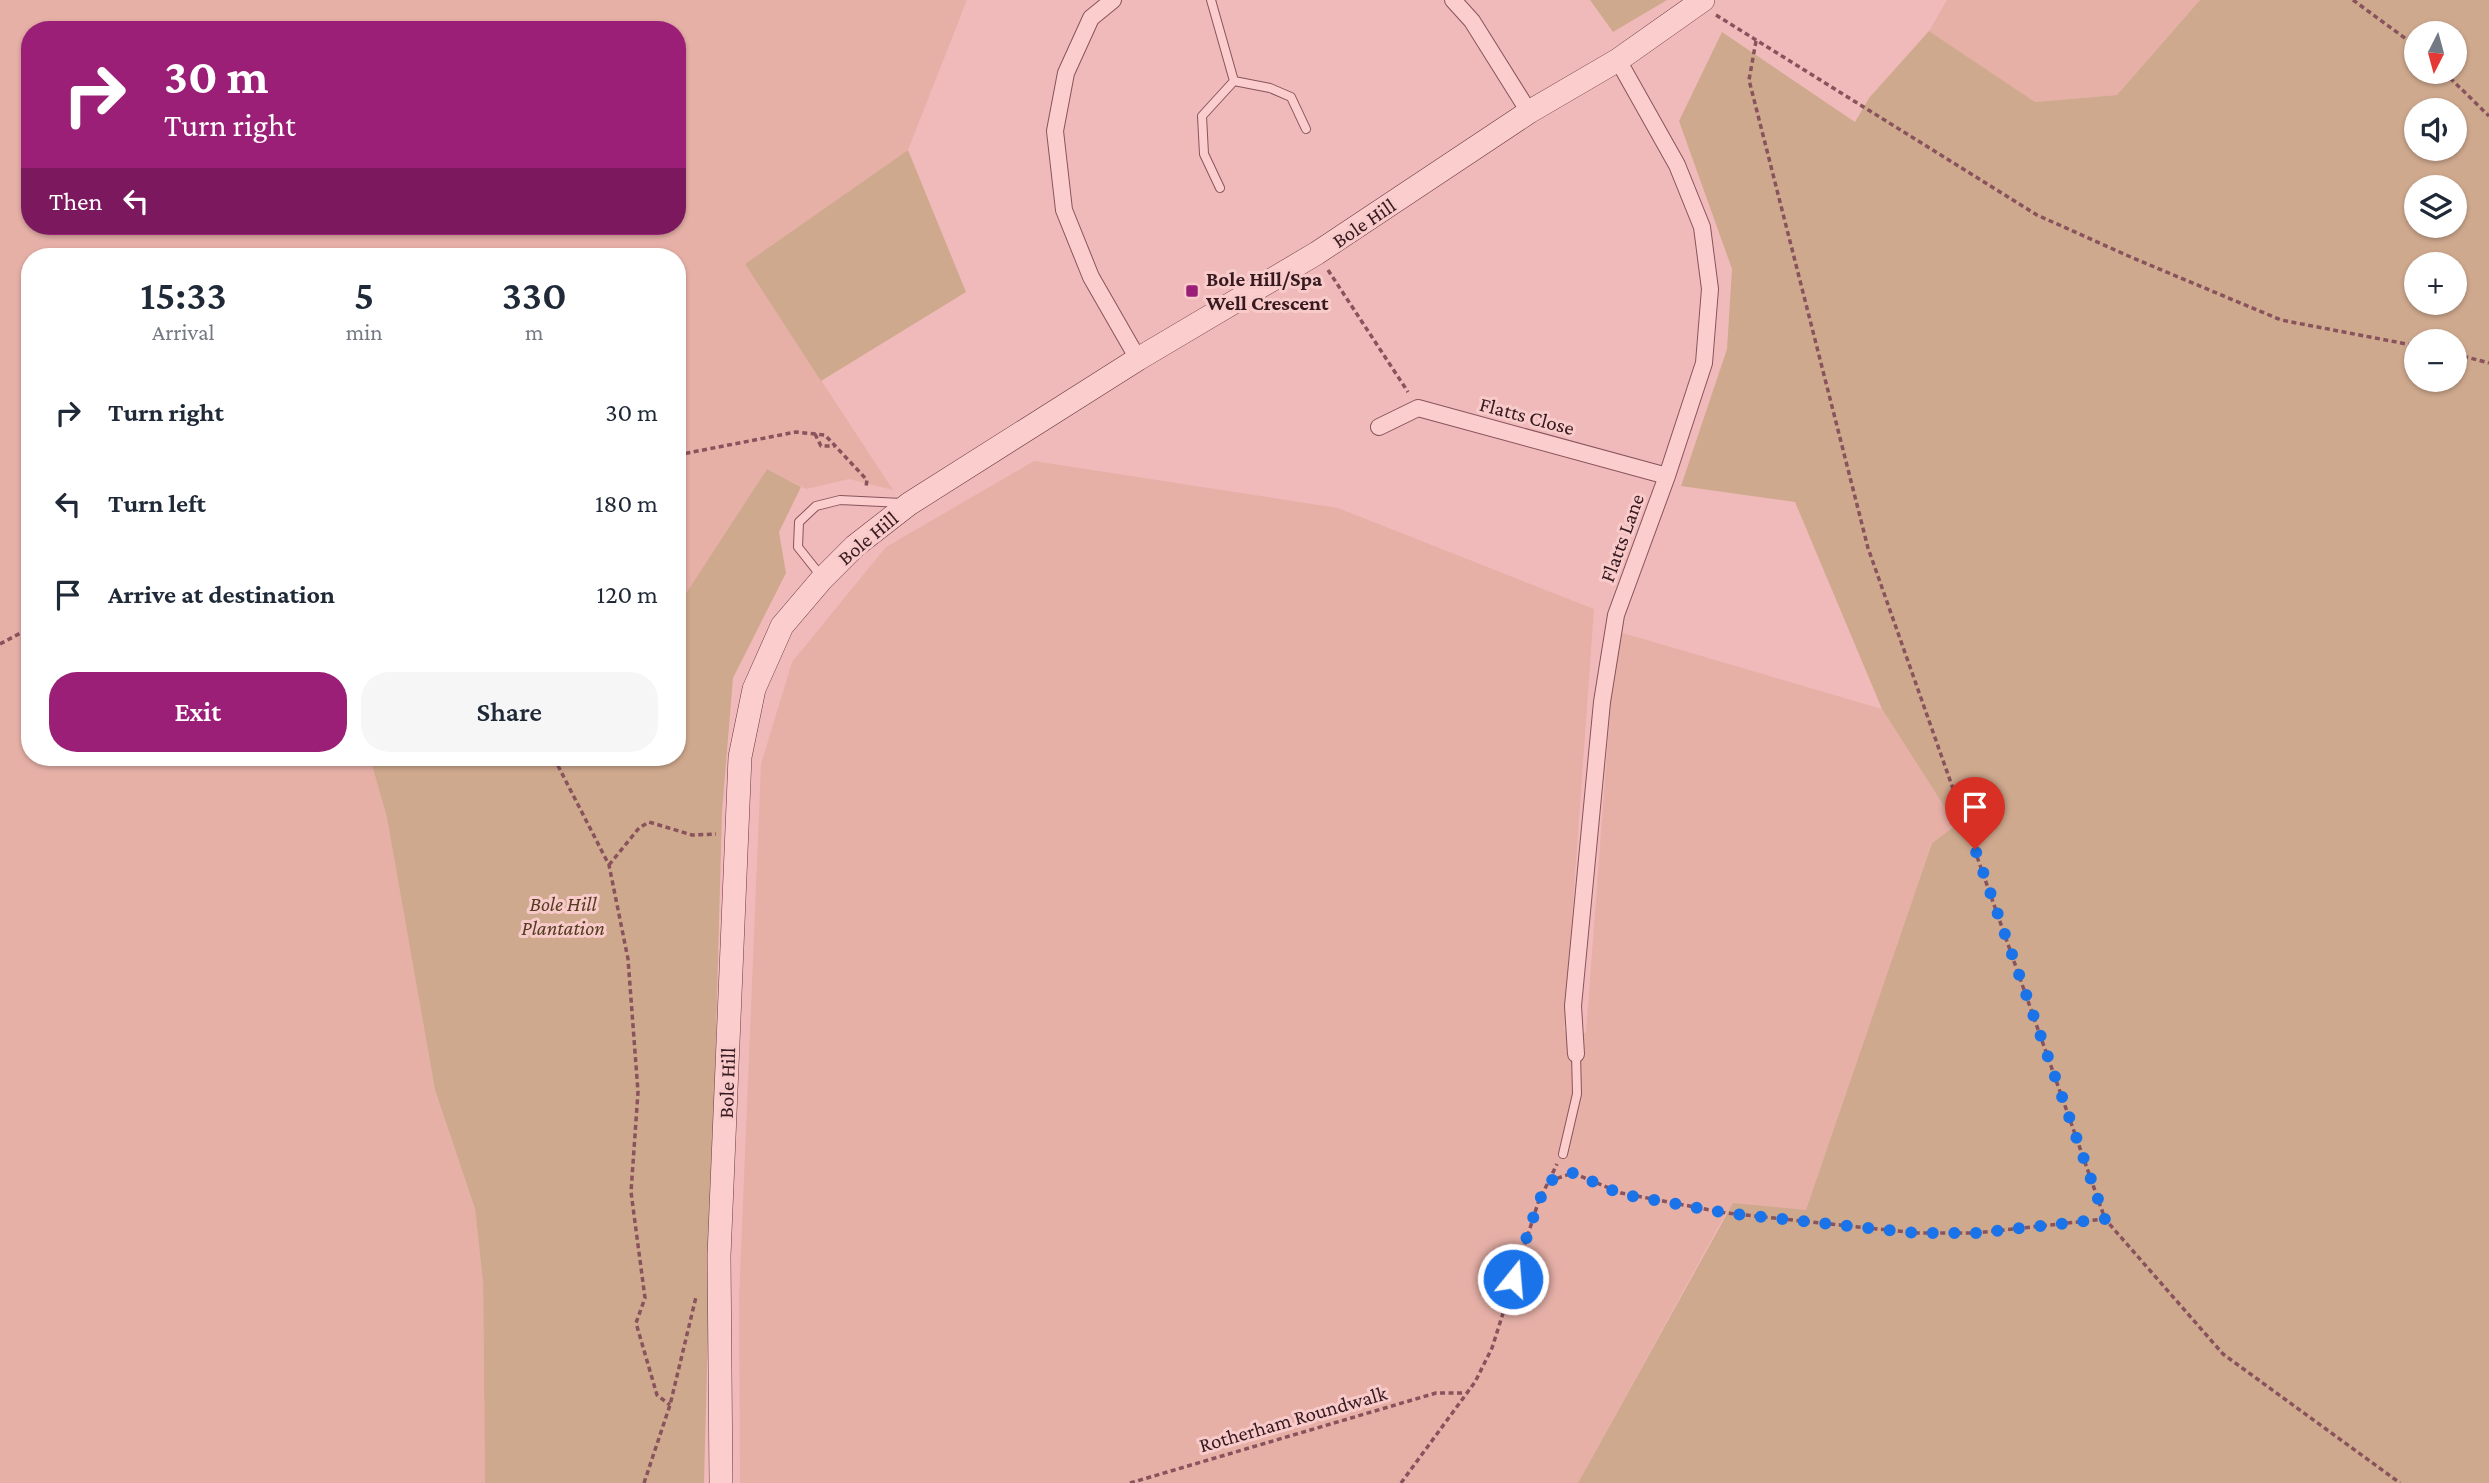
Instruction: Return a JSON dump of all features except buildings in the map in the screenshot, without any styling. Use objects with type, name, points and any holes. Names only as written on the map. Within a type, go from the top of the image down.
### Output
[{"type":"street","points":[[1113,0],[1091,18],[1066,73],[1055,131],[1064,211],[1091,277],[1138,359]]},
{"type":"street","points":[[1453,0],[1472,21],[1529,112]]},
{"type":"street","name":"Bole Hill","points":[[722,1483],[719,1256],[740,757],[754,689],[782,626],[822,579],[855,546],[909,504],[1138,359],[1317,253],[1529,112],[1618,60],[1701,2]]},
{"type":"street","name":"Flatts Lane","points":[[1577,1054],[1573,1006],[1602,702],[1616,615],[1667,476],[1704,363],[1710,289],[1702,227],[1677,165],[1618,60]]},
{"type":"street","points":[[1379,427],[1418,408]]},
{"type":"street","name":"Flatts Close","points":[[1418,408],[1667,476]]},
{"type":"lane","points":[[1211,0],[1234,81]]},
{"type":"lane","points":[[1234,81],[1270,88],[1291,97],[1306,129]]},
{"type":"lane","points":[[1220,188],[1204,154],[1202,116],[1234,81]]},
{"type":"lane","points":[[822,579],[798,547],[799,522],[816,506],[840,500],[909,504]]},
{"type":"lane","points":[[1563,1154],[1577,1094],[1577,1054]]},
{"type":"path","points":[[2353,0],[2404,37]]},
{"type":"path","points":[[1701,2],[1756,41],[2037,215],[2281,320],[2404,344]]},
{"type":"path","points":[[1756,41],[1749,80],[1868,548],[2105,1219],[2223,1354],[2400,1483]]},
{"type":"path","points":[[2456,84],[2489,116]]},
{"type":"path","points":[[1317,253],[1418,408]]},
{"type":"path","points":[[2467,357],[2489,363]]},
{"type":"path","points":[[686,453],[796,432],[825,435],[866,480],[866,500]]},
{"type":"path","points":[[815,434],[821,446],[835,446]]},
{"type":"path","points":[[0,644],[21,633]]},
{"type":"path","points":[[558,766],[609,864],[628,959],[638,1092],[631,1192],[645,1298],[636,1323],[657,1395],[670,1405]]},
{"type":"path","points":[[609,864],[639,828],[649,822],[691,835],[737,833]]},
{"type":"path","points":[[1401,1483],[1475,1382],[1492,1348],[1538,1203],[1563,1154]]},
{"type":"path","points":[[1549,1181],[1573,1173],[1621,1194],[1726,1213],[1916,1233],[1976,1233],[2105,1219]]},
{"type":"path","points":[[644,1483],[670,1405],[699,1284]]},
{"type":"path","name":"Rotherham Roundwalk","points":[[1130,1483],[1436,1393],[1465,1393]]},
{"type":"shaded area","points":[[0,0],[967,0],[908,150],[745,264],[893,490],[849,479],[806,489],[767,469],[686,593],[686,248],[21,248],[21,766],[372,766],[387,818],[435,1090],[475,1209],[483,1282],[485,1483],[0,1483]]},
{"type":"shaded area","points":[[1947,0],[2200,0],[2117,95],[2035,102],[1929,31]]},
{"type":"shaded area","points":[[1034,461],[1338,508],[1594,609],[1564,1031],[1586,1033],[1616,631],[1882,709],[1956,825],[1932,843],[1806,1211],[1726,1213],[1578,1483],[740,1483],[739,1299],[761,764],[792,662],[886,547]]},
{"type":"green space","points":[[1590,0],[1667,0],[1613,32]]},
{"type":"green space","points":[[2200,0],[2489,0],[2489,1483],[1578,1483],[1733,1203],[1806,1210],[1932,843],[1956,825],[1882,709],[1795,502],[1681,486],[1727,349],[1732,269],[1679,121],[1722,32],[1855,122],[1869,98],[1929,31],[2035,102],[2117,95]]},
{"type":"green space","points":[[908,150],[966,292],[821,381],[745,264]]},
{"type":"green space","name":"Bole Hill Plantation","points":[[767,469],[801,487],[779,532],[786,573],[733,678],[722,812],[704,1483],[485,1483],[483,1282],[475,1209],[435,1090],[387,818],[372,766],[686,766],[686,593]]},
{"type":"place","name":"Bole Hill/Spa Well Crescent","points":[[1192,291]]},
{"type":"route","points":[[1513,1279],[1538,1203],[1549,1181],[1573,1173],[1621,1194],[1726,1213],[1916,1233],[1976,1233],[2105,1219],[1975,849]]}]
